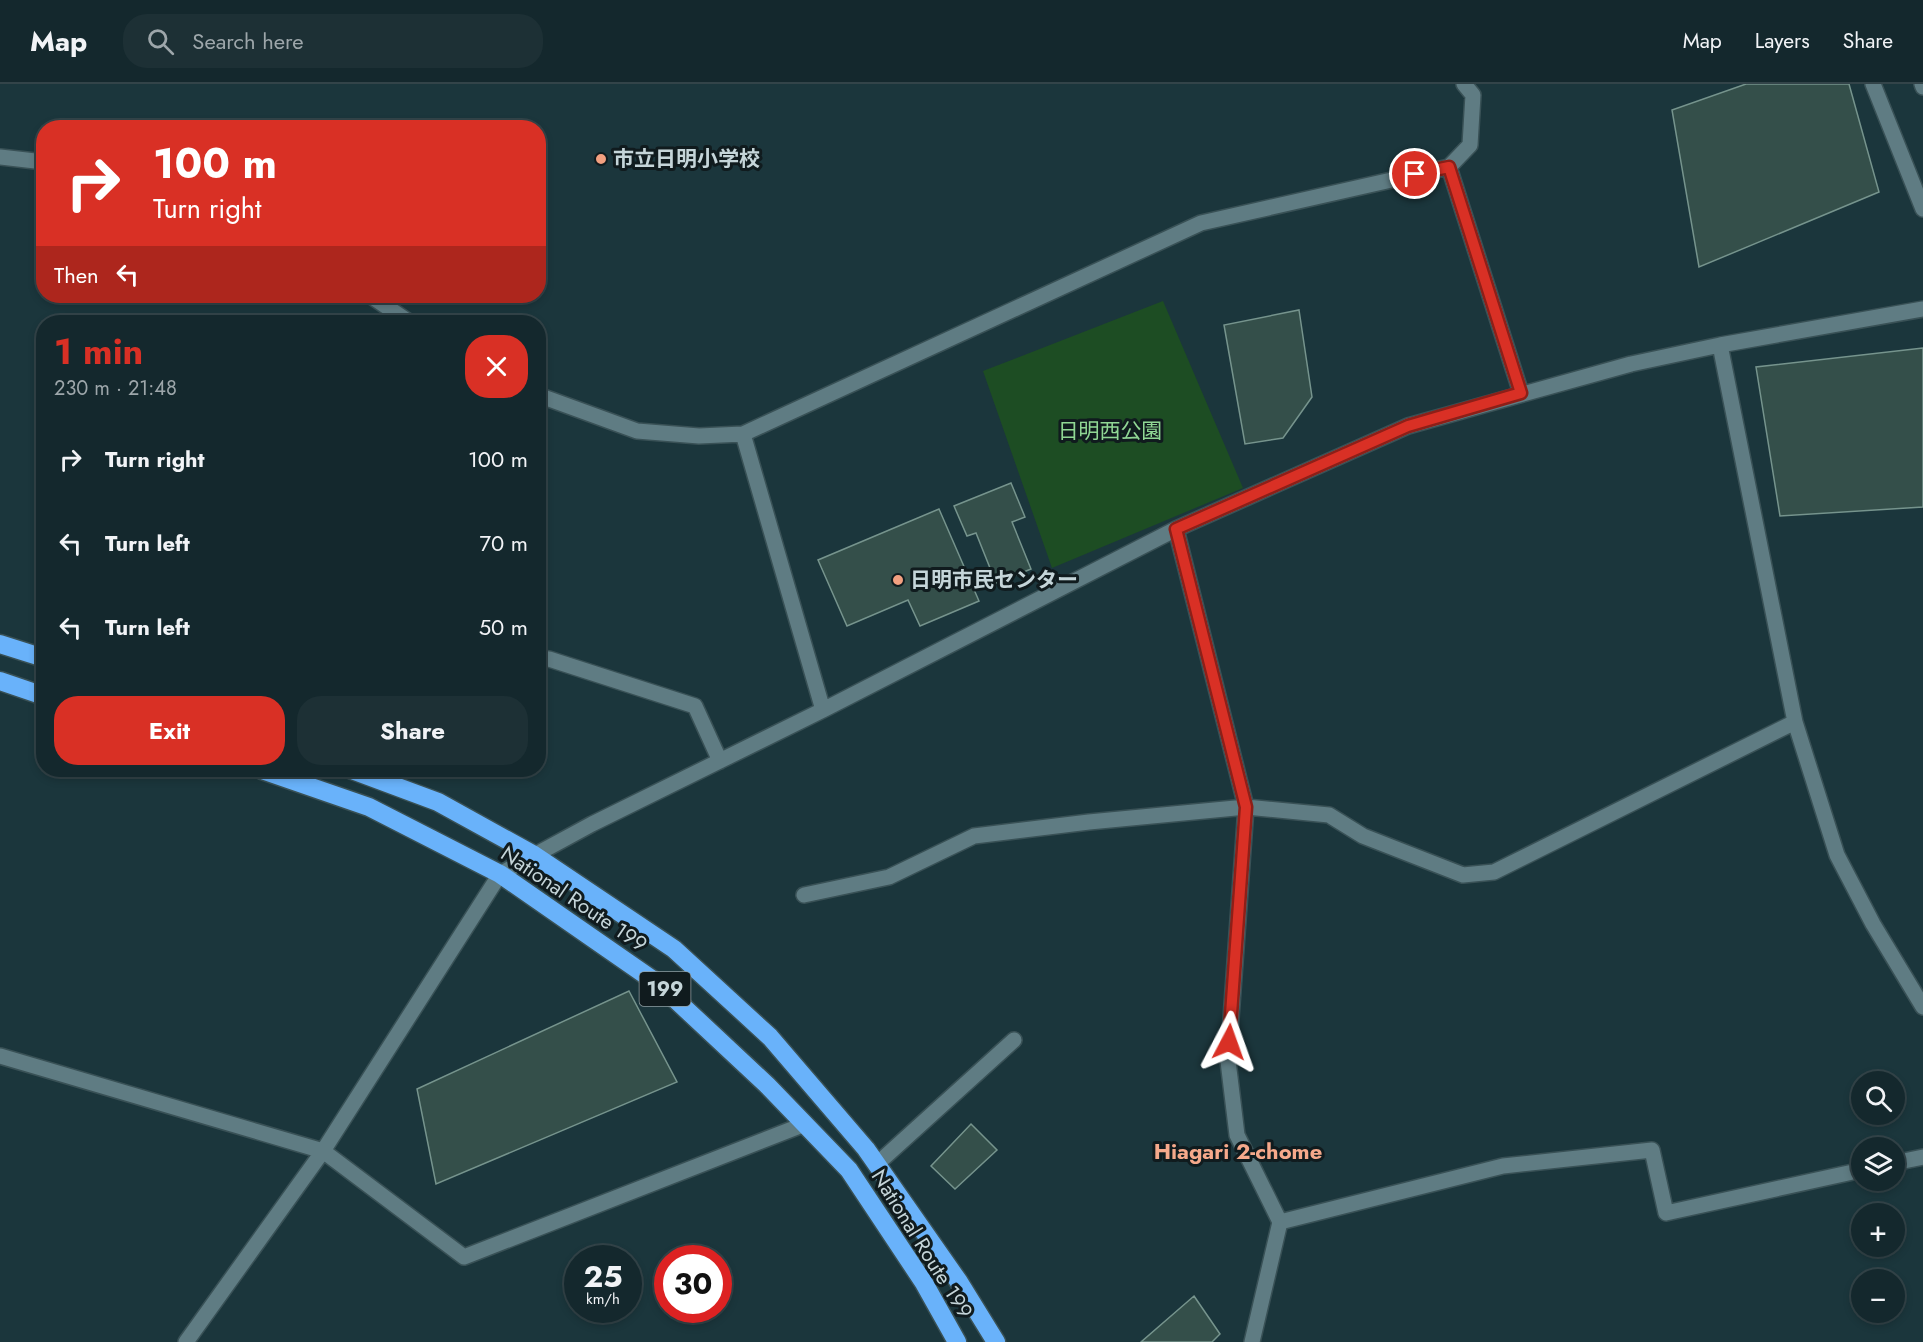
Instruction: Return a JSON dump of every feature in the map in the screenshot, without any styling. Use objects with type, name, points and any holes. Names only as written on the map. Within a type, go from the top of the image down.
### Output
[{"type":"highway","points":[[0,644],[36,655]]},
{"type":"highway","points":[[0,681],[36,693]]},
{"type":"highway","name":"National Route 199","points":[[282,777],[369,807],[500,874],[660,985],[805,1124],[849,1170],[924,1282],[957,1342]]},
{"type":"highway","name":"National Route 199","points":[[371,777],[438,802],[534,855],[674,949],[771,1036],[877,1164],[996,1342]]},
{"type":"street","points":[[546,398],[638,431],[699,436],[743,434],[1201,222],[1449,167],[1470,145],[1473,95],[1464,84]]},
{"type":"street","points":[[1874,84],[1923,209]]},
{"type":"street","points":[[0,157],[36,161]]},
{"type":"street","points":[[1449,167],[1521,393]]},
{"type":"street","points":[[382,303],[399,315]]},
{"type":"street","points":[[186,1342],[323,1151],[500,874],[1176,529],[1408,426],[1521,393],[1720,345],[1923,309]]},
{"type":"street","points":[[1720,345],[1795,722],[1837,855],[1872,924],[1923,1007]]},
{"type":"street","points":[[743,434],[823,710]]},
{"type":"street","points":[[1176,529],[1246,807],[1228,1062],[1237,1135],[1280,1222],[1252,1342]]},
{"type":"street","points":[[546,659],[695,706],[720,761]]},
{"type":"street","points":[[804,895],[889,877],[974,836],[1246,807],[1329,815],[1363,836],[1463,875],[1494,872],[1795,722]]},
{"type":"street","points":[[877,1164],[1014,1040]]},
{"type":"street","points":[[0,1056],[323,1151],[464,1257],[805,1124]]},
{"type":"street","points":[[1280,1222],[1503,1166],[1652,1150],[1666,1214],[1851,1172]]},
{"type":"street","points":[[1905,1160],[1923,1156]]},
{"type":"green space","name":"日明西公園","points":[[1163,301],[1243,488],[1052,568],[983,371]]},
{"type":"building","points":[[1746,84],[1849,84],[1879,192],[1699,267],[1672,110]]},
{"type":"building","points":[[1299,310],[1312,397],[1283,438],[1245,444],[1224,325]]},
{"type":"building","points":[[1923,348],[1923,507],[1780,516],[1756,367]]},
{"type":"building","points":[[1011,483],[1025,517],[1012,522],[1031,569],[996,583],[976,533],[967,536],[954,506]]},
{"type":"building","name":"日明市民センター","points":[[939,509],[979,601],[920,626],[908,600],[847,626],[818,560]]},
{"type":"building","points":[[629,991],[677,1082],[436,1184],[417,1089]]},
{"type":"building","points":[[971,1124],[997,1150],[955,1189],[931,1166]]},
{"type":"building","points":[[1194,1296],[1220,1334],[1212,1342],[1141,1342]]},
{"type":"place","name":"市立日明小学校","points":[[601,159]]},
{"type":"place","name":"日明市民センター","points":[[898,580]]},
{"type":"district","name":"Hiagari 2-chome","points":[[1238,1151]]},
{"type":"route","points":[[1229,1042],[1246,807],[1176,529],[1303,475],[1408,426],[1521,393],[1449,167],[1415,174]]}]
